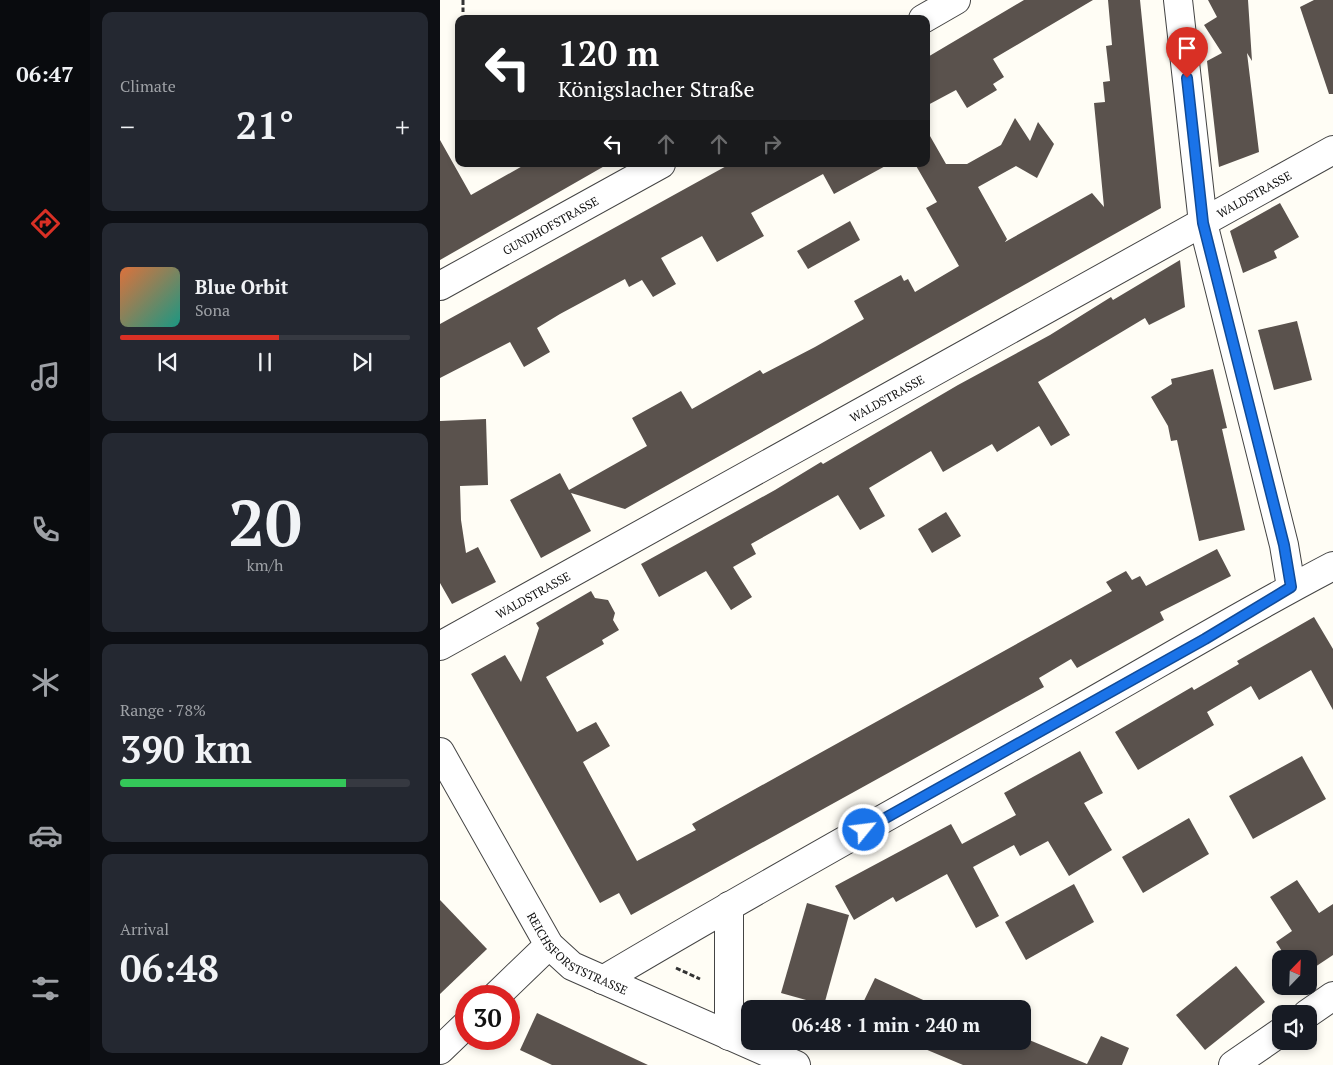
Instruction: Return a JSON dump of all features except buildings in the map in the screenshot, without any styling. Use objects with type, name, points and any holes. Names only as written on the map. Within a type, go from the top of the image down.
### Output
[{"type":"street","points":[[930,15],[956,0]]},
{"type":"street","points":[[1178,0],[1203,223],[1284,545],[1291,587]]},
{"type":"street","name":"WALDSTRASSE","points":[[440,646],[1333,150]]},
{"type":"street","name":"GUNDHOFSTRASSE","points":[[440,286],[656,167]]},
{"type":"street","points":[[603,980],[729,906],[1205,639],[1291,587],[1333,566]]},
{"type":"street","name":"REICHSFORSTSTRASSE","points":[[440,752],[549,945],[572,966],[786,1063]]},
{"type":"street","points":[[728,1036],[730,992],[729,906]]},
{"type":"street","points":[[507,985],[549,945]]},
{"type":"street","points":[[1317,1007],[1333,996]]},
{"type":"street","points":[[440,1050],[455,1036]]},
{"type":"street","points":[[1233,1065],[1272,1038]]},
{"type":"path","points":[[463,0],[463,12]]},
{"type":"path","points":[[646,954],[730,992]]},
{"type":"route","points":[[864,830],[1205,639],[1291,587],[1284,545],[1203,223],[1187,78]]}]
